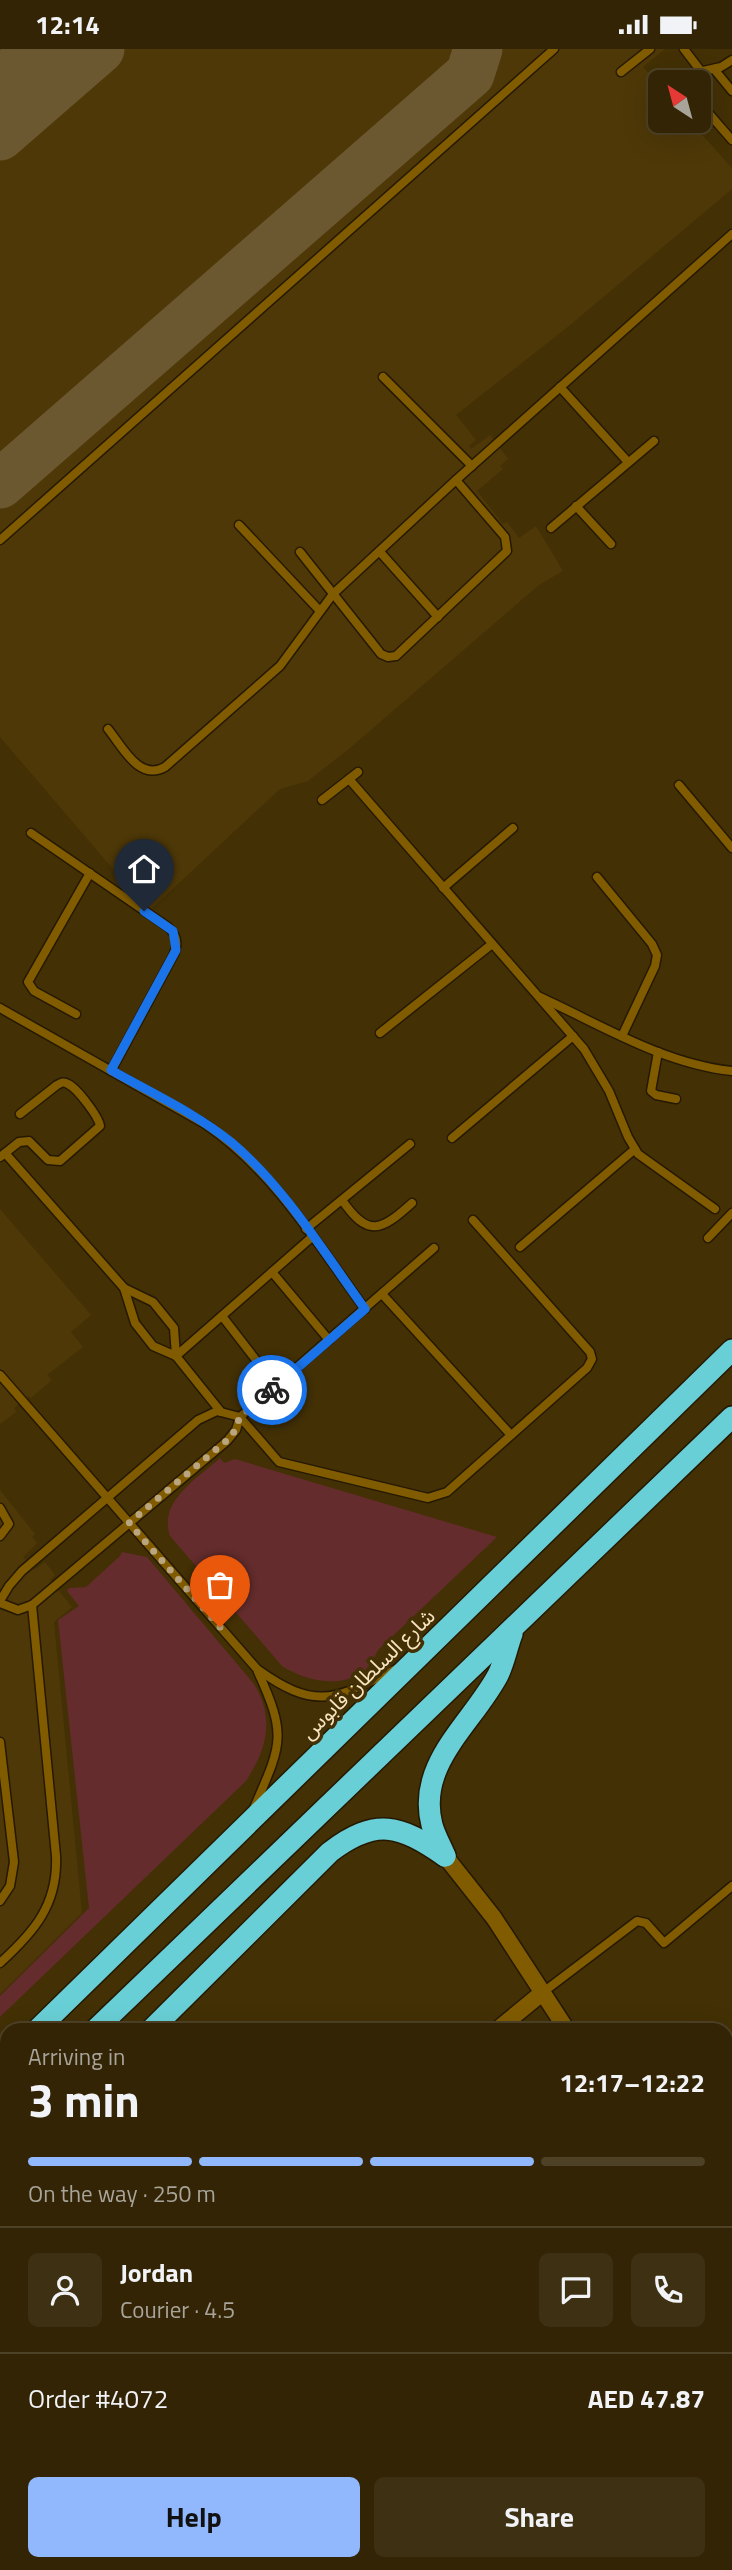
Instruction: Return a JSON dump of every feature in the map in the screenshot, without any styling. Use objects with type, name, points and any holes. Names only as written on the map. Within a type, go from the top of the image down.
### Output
[{"type":"highway","name":"شارع السلطان قابوس","points":[[44,2023],[732,1350]]},
{"type":"highway","points":[[102,2023],[732,1417]]},
{"type":"highway","points":[[445,1856],[432,1826],[429,1803],[432,1777],[442,1756],[498,1675],[513,1630]]},
{"type":"highway","points":[[158,2023],[330,1852],[344,1842],[369,1831],[392,1829],[419,1838],[445,1856]]},
{"type":"street","points":[[445,1856],[494,1918],[562,2023]]},
{"type":"street","points":[[505,2023],[541,1993]]},
{"type":"lane","points":[[0,540],[554,49]]},
{"type":"lane","points":[[621,72],[650,49]]},
{"type":"lane","points":[[684,49],[700,70],[714,69],[732,60]]},
{"type":"lane","points":[[714,69],[732,91]]},
{"type":"lane","points":[[711,116],[732,140]]},
{"type":"lane","points":[[108,729],[138,765],[148,771],[159,770],[280,666],[297,646],[319,610],[334,594],[456,480],[732,234]]},
{"type":"lane","points":[[383,377],[472,466]]},
{"type":"lane","points":[[560,387],[628,462]]},
{"type":"lane","points":[[551,528],[654,441]]},
{"type":"lane","points":[[300,552],[381,654],[388,657],[397,656],[505,555],[508,548],[505,537],[456,480]]},
{"type":"lane","points":[[576,506],[611,544]]},
{"type":"lane","points":[[239,525],[319,610]]},
{"type":"lane","points":[[380,552],[438,617]]},
{"type":"lane","points":[[322,800],[358,772]]},
{"type":"lane","points":[[349,779],[573,1036],[609,1091],[635,1149],[646,1161],[715,1209]]},
{"type":"lane","points":[[678,785],[732,848]]},
{"type":"lane","points":[[443,888],[513,828]]},
{"type":"lane","points":[[31,833],[173,931],[177,943],[173,956],[111,1070]]},
{"type":"lane","points":[[76,1014],[31,989],[28,982],[90,873]]},
{"type":"lane","points":[[597,877],[652,944],[657,955],[655,966],[622,1035]]},
{"type":"lane","points":[[380,1033],[492,944]]},
{"type":"lane","points":[[537,996],[658,1052],[702,1066],[732,1071]]},
{"type":"lane","points":[[0,1008],[205,1123],[232,1143],[267,1178],[365,1309]]},
{"type":"lane","points":[[452,1138],[573,1036]]},
{"type":"lane","points":[[658,1052],[651,1091],[656,1095],[677,1099]]},
{"type":"lane","points":[[20,1114],[57,1085],[64,1083],[71,1085],[97,1116],[100,1126],[60,1161],[48,1160],[29,1141],[19,1142],[2,1155],[124,1288],[150,1299],[176,1333],[176,1356]]},
{"type":"lane","points":[[176,1356],[272,1272],[342,1200],[411,1144]]},
{"type":"lane","points":[[520,1247],[635,1149]]},
{"type":"lane","points":[[342,1200],[357,1220],[371,1227],[390,1223],[412,1203]]},
{"type":"lane","points":[[708,1238],[732,1213]]},
{"type":"lane","points":[[434,1248],[240,1417],[232,1436],[32,1605],[18,1610],[0,1602],[15,1578],[198,1420],[212,1412],[240,1417],[279,1462],[428,1498],[447,1492],[587,1368],[592,1355],[473,1220]]},
{"type":"lane","points":[[272,1272],[329,1340]]},
{"type":"lane","points":[[124,1288],[135,1324],[153,1346],[176,1356],[221,1412]]},
{"type":"lane","points":[[382,1294],[511,1435]]},
{"type":"lane","points":[[222,1315],[276,1386]]},
{"type":"lane","points":[[0,1375],[257,1669],[294,1692],[328,1697],[354,1690],[421,1656]]},
{"type":"lane","points":[[0,1508],[9,1524],[0,1536]]},
{"type":"lane","points":[[0,1962],[36,1928],[49,1906],[55,1882],[56,1857],[32,1605]]},
{"type":"lane","points":[[247,1826],[275,1757],[279,1733],[275,1710],[257,1669]]},
{"type":"lane","points":[[0,1742],[14,1862],[10,1886],[0,1901]]},
{"type":"lane","points":[[541,1993],[637,1921],[646,1923],[664,1943],[732,1886]]},
{"type":"shaded area","points":[[0,49],[665,49],[643,67],[648,73],[648,133],[701,133],[732,168],[732,189],[569,326],[456,415],[476,440],[469,446],[471,449],[490,435],[508,459],[500,466],[503,469],[477,491],[503,524],[507,522],[519,538],[536,526],[563,571],[539,585],[308,781],[280,789],[149,911],[0,737]]},
{"type":"shaded area","points":[[0,1209],[91,1315],[71,1332],[83,1347],[47,1375],[52,1380],[31,1398],[28,1396],[14,1408],[16,1412],[0,1424]]},
{"type":"shaded area","points":[[220,1458],[224,1463],[235,1459],[497,1537],[378,1650],[366,1669],[356,1676],[335,1681],[302,1676],[282,1666],[170,1536],[168,1523],[174,1501]]},
{"type":"shaded area","points":[[0,1490],[35,1534],[32,1537],[37,1543],[23,1557],[34,1570],[45,1562],[55,1575],[50,1580],[72,1607],[54,1622],[82,1913],[0,1994]]},
{"type":"shaded area","points":[[122,1552],[147,1557],[254,1684],[265,1709],[266,1733],[263,1745],[246,1781],[0,2017],[0,1996],[89,1908],[58,1620],[79,1606],[67,1591],[69,1588],[86,1587]]},
{"type":"taxiway","points":[[0,82],[39,49]]},
{"type":"taxiway","points":[[0,136],[100,49]]},
{"type":"taxiway","points":[[0,484],[470,74],[478,49]]},
{"type":"way so far","points":[[220,1627],[129,1523],[232,1436],[240,1417],[272,1390]]},
{"type":"route","points":[[144,911],[173,931],[176,950],[111,1070],[205,1123],[256,1165],[365,1309],[272,1390]]}]
